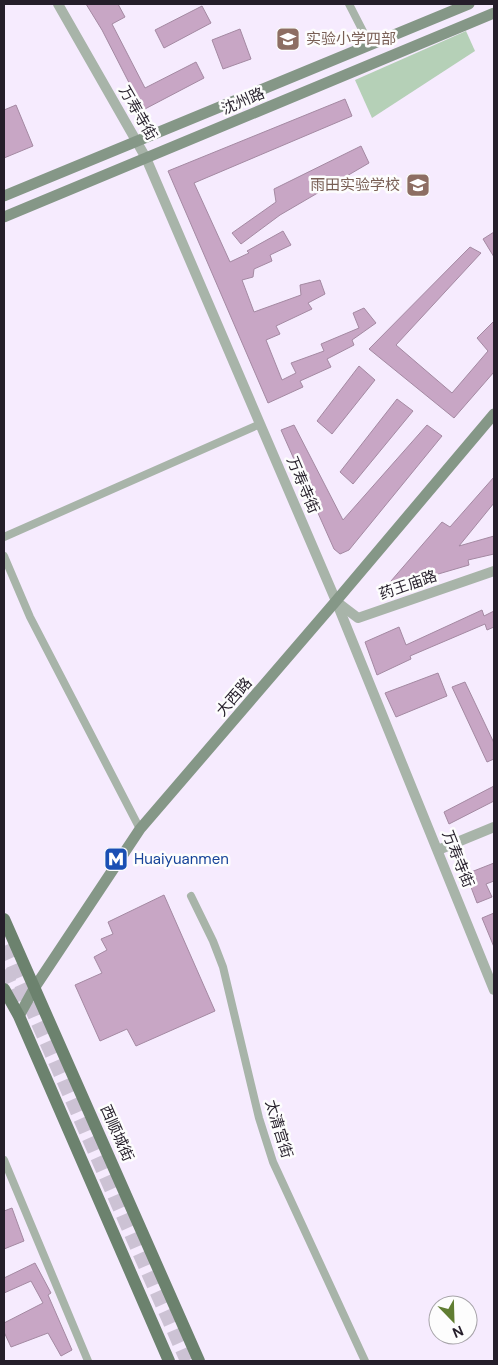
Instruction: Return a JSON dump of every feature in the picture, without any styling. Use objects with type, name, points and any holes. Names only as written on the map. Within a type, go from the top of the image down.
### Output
[{"type":"main road","name":"沈州路","points":[[4,196],[469,4]]},
{"type":"main road","name":"沈州路","points":[[4,217],[494,13]]},
{"type":"main road","name":"大西路","points":[[19,1016],[35,987],[140,829],[494,414]]},
{"type":"main road","name":"西顺城街","points":[[4,919],[199,1361]]},
{"type":"main road","points":[[4,990],[19,1016],[169,1361]]},
{"type":"street","name":"万寿寺街","points":[[58,4],[146,158],[336,601],[494,990]]},
{"type":"street","points":[[349,4],[370,45]]},
{"type":"street","points":[[4,537],[260,424]]},
{"type":"street","points":[[4,556],[30,617],[140,829]]},
{"type":"street","name":"药王庙路","points":[[336,601],[358,618],[494,571]]},
{"type":"street","points":[[438,850],[494,827]]},
{"type":"street","name":"太清宫街","points":[[191,896],[213,941],[222,967],[273,1162],[365,1361]]},
{"type":"street","points":[[4,1160],[88,1361]]},
{"type":"green space","points":[[466,31],[475,51],[372,118],[355,80]]},
{"type":"building","points":[[86,4],[118,4],[125,17],[112,24],[145,88],[196,62],[204,78],[143,110],[102,30]]},
{"type":"building","points":[[202,6],[211,23],[164,48],[155,30]]},
{"type":"building","points":[[240,29],[251,59],[223,69],[212,40]]},
{"type":"building","points":[[345,99],[352,116],[194,183],[230,262],[249,253],[247,251],[283,231],[291,245],[270,255],[272,261],[254,269],[253,277],[242,280],[254,312],[301,295],[300,285],[320,280],[325,294],[308,303],[312,309],[276,326],[280,334],[266,340],[282,380],[296,373],[291,363],[324,351],[321,344],[359,328],[353,313],[364,308],[376,323],[352,340],[354,345],[327,359],[331,367],[300,381],[303,387],[268,403],[168,171]]},
{"type":"building","points":[[16,105],[33,146],[4,158],[4,110]]},
{"type":"building","points":[[361,146],[369,163],[280,215],[241,244],[232,233],[276,202],[274,189]]},
{"type":"building","points":[[494,232],[494,257],[483,239]]},
{"type":"building","points":[[470,247],[481,253],[396,345],[452,393],[488,351],[477,338],[494,321],[494,372],[454,418],[369,349]]},
{"type":"building","points":[[359,366],[375,380],[332,434],[317,421]]},
{"type":"building","points":[[397,399],[413,411],[353,484],[340,472]]},
{"type":"building","points":[[294,425],[343,520],[427,425],[442,436],[349,550],[340,554],[334,549],[281,430]]},
{"type":"building","points":[[494,477],[494,503],[459,546],[494,536],[494,554],[468,560],[469,565],[394,587],[391,581],[442,522],[450,527]]},
{"type":"building","points":[[482,610],[484,616],[494,611],[494,627],[487,630],[485,624],[410,656],[411,659],[377,675],[365,642],[399,627],[406,645]]},
{"type":"building","points":[[438,673],[447,696],[396,717],[385,693]]},
{"type":"building","points":[[465,682],[494,743],[494,759],[487,762],[452,687]]},
{"type":"building","points":[[494,786],[494,801],[449,824],[444,812]]},
{"type":"building","points":[[494,863],[494,881],[486,884],[492,897],[477,903],[466,874]]},
{"type":"building","points":[[164,895],[215,1011],[136,1046],[127,1029],[100,1041],[75,985],[102,973],[94,957],[107,950],[101,939],[113,934],[108,922]]},
{"type":"building","points":[[494,913],[494,947],[482,918]]},
{"type":"building","points":[[12,1208],[24,1241],[4,1249],[4,1211]]},
{"type":"building","points":[[35,1263],[51,1293],[48,1295],[72,1350],[61,1356],[48,1333],[11,1347],[4,1332],[4,1323],[43,1303],[31,1281],[4,1293],[4,1278]]},
{"type":"tunnel","points":[[4,946],[187,1361]]},
{"type":"tunnel","points":[[4,970],[22,1010]]},
{"type":"place","name":"实验小学四部","points":[[288,39]]},
{"type":"place","name":"雨田实验学校","points":[[418,185]]},
{"type":"place","name":"Huaiyuanmen","points":[[116,859]]}]
